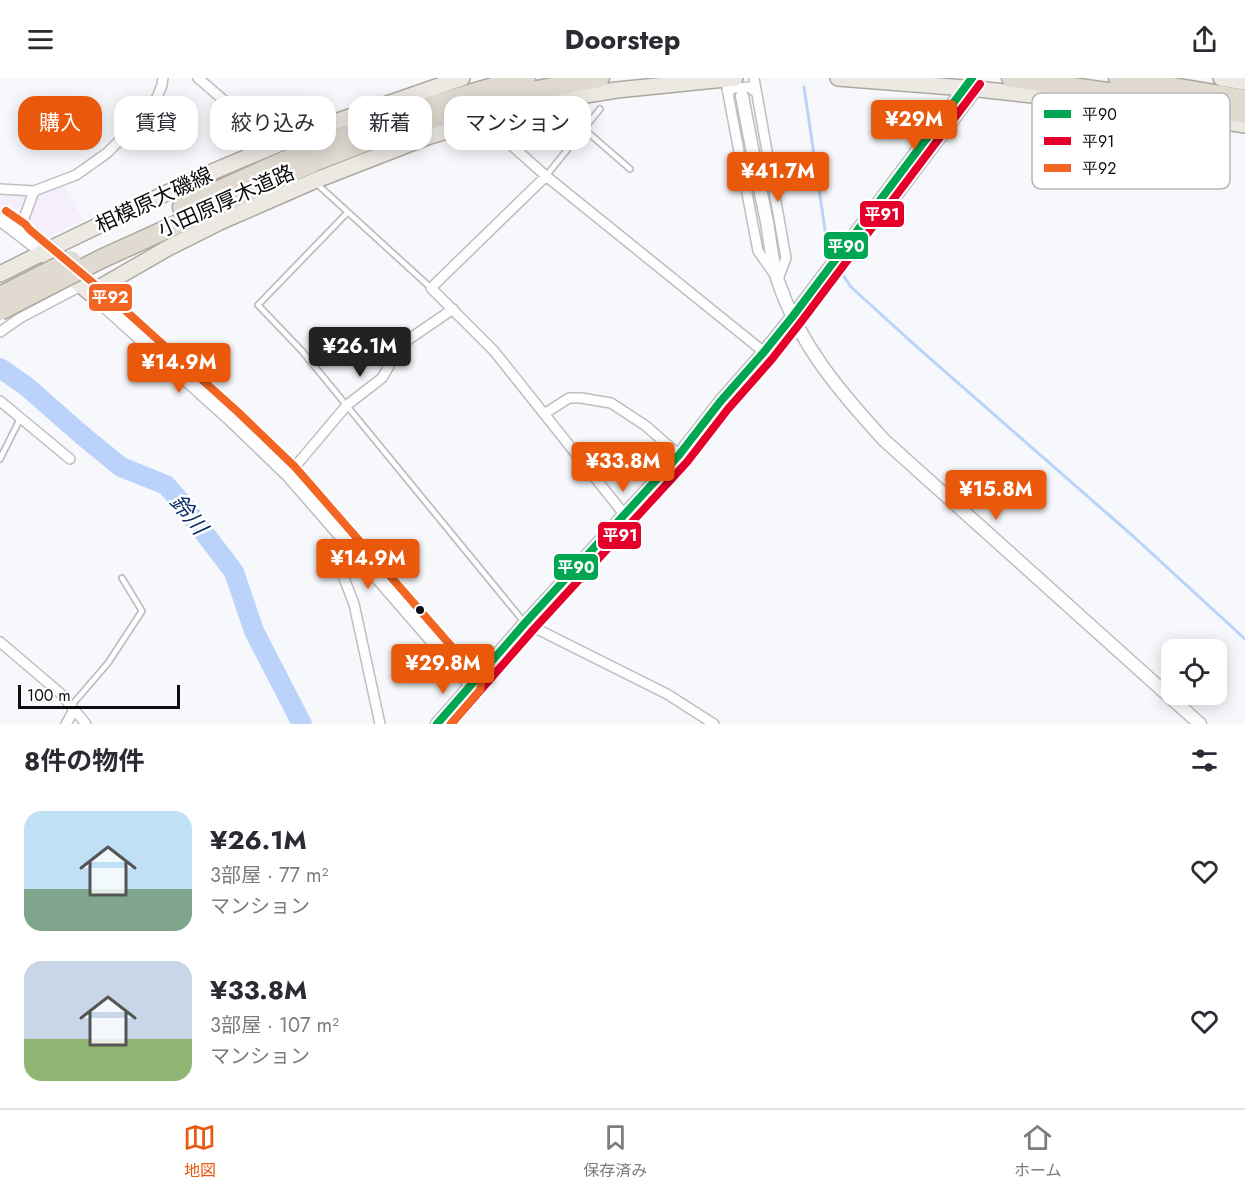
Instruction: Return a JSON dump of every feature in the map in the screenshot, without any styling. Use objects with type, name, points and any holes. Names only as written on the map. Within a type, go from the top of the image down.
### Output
[{"type":"highway","name":"小田原厚木道路","points":[[0,311],[97,254],[218,190],[312,149],[392,118],[526,78]]},
{"type":"highway","name":"小田原厚木道路","points":[[0,296],[97,254],[168,227],[319,160],[397,130],[532,91],[600,78]]},
{"type":"highway","points":[[1011,78],[1114,93]]},
{"type":"highway","points":[[1118,78],[1209,93]]},
{"type":"highway","points":[[1230,97],[1245,99]]},
{"type":"highway","points":[[1230,112],[1245,114]]},
{"type":"main road","name":"相模原大磯線","points":[[336,122],[462,78]]},
{"type":"main road","points":[[838,78],[1032,95]]},
{"type":"main road","points":[[1221,78],[1245,82]]},
{"type":"main road","points":[[580,96],[617,90],[729,83]]},
{"type":"main road","points":[[1230,123],[1245,125]]},
{"type":"main road","points":[[42,252],[85,289],[220,222],[314,181],[444,132]]},
{"type":"main road","name":"相模原大磯線","points":[[0,274],[198,178],[264,150]]},
{"type":"street","points":[[0,189],[34,191],[76,175],[107,153],[143,117],[159,93],[163,78]]},
{"type":"street","points":[[198,78],[219,96]]},
{"type":"street","points":[[754,78],[786,258],[778,279]]},
{"type":"street","points":[[729,83],[733,88],[749,87],[756,92]]},
{"type":"street","points":[[729,83],[758,251],[778,279]]},
{"type":"street","points":[[862,224],[898,195],[978,89]]},
{"type":"street","points":[[742,96],[778,279],[793,316],[832,381],[884,440],[1200,724]]},
{"type":"street","points":[[437,724],[525,623],[679,455],[720,402],[793,316],[958,97]]},
{"type":"street","points":[[517,150],[764,352]]},
{"type":"street","points":[[546,176],[431,288],[494,351],[624,514]]},
{"type":"street","points":[[19,232],[34,191]]},
{"type":"street","points":[[0,220],[19,232],[22,237],[42,252]]},
{"type":"street","points":[[0,332],[20,318],[85,289],[232,421],[288,475],[471,685]]},
{"type":"street","points":[[288,475],[347,405],[382,378],[394,352],[453,309]]},
{"type":"street","points":[[544,414],[569,398],[611,403],[646,426],[679,455]]},
{"type":"street","points":[[0,401],[70,459]]},
{"type":"street","points":[[345,541],[335,555],[354,604],[380,724]]},
{"type":"street","points":[[525,623],[667,694],[701,720],[714,724]]},
{"type":"street","points":[[0,642],[60,693],[86,724]]},
{"type":"street","points":[[66,724],[73,708]]},
{"type":"lane","points":[[591,120],[600,109]]},
{"type":"lane","points":[[591,135],[630,169]]},
{"type":"lane","points":[[546,176],[567,150]]},
{"type":"lane","points":[[314,181],[431,288]]},
{"type":"lane","points":[[348,212],[258,305],[302,351],[525,623]]},
{"type":"lane","points":[[0,459],[20,419]]},
{"type":"lane","points":[[73,708],[108,663],[142,610],[122,578]]},
{"type":"shaded area","points":[[63,183],[83,220],[42,240],[28,230],[27,224],[37,194]]},
{"type":"shaded area","points":[[0,195],[27,196],[23,215],[17,222],[0,210]]},
{"type":"waterway","points":[[804,87],[828,250]]},
{"type":"waterway","points":[[841,272],[851,287],[917,347],[1134,537],[1245,639]]},
{"type":"waterway","name":"鈴川","points":[[0,368],[26,386],[121,467],[166,485],[180,501],[234,572],[254,631],[302,724]]},
{"type":"transit line","name":"平90","points":[[437,724],[525,623],[679,455],[720,402],[793,316],[972,78]]},
{"type":"transit line","name":"平91","points":[[451,724],[533,630],[687,462],[801,322],[980,84]]},
{"type":"transit line","name":"平92","points":[[6,211],[25,224],[117,303],[295,467],[479,678],[480,690],[451,724]]}]
